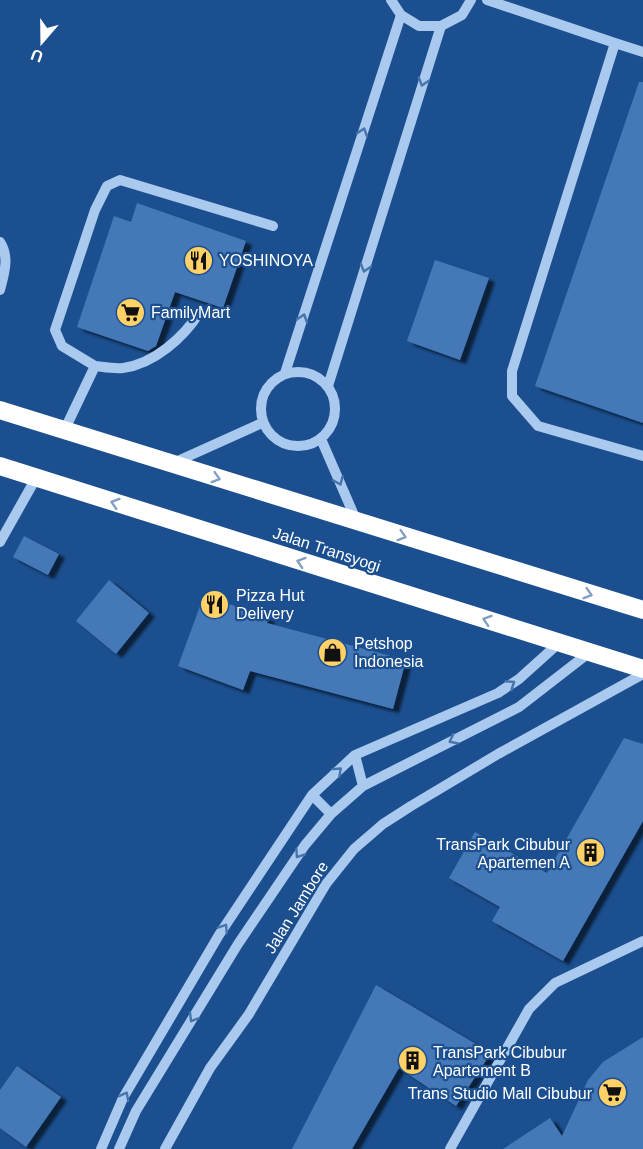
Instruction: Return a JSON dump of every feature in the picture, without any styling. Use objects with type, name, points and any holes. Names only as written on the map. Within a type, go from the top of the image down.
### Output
[{"type":"highway","name":"Jalan Transyogi","points":[[0,410],[643,610]]},
{"type":"highway","name":"Jalan Transyogi","points":[[0,466],[643,669]]},
{"type":"street","points":[[392,0],[400,15],[419,26],[441,26],[462,15],[471,0]]},
{"type":"street","points":[[487,0],[643,52]]},
{"type":"street","points":[[285,373],[400,15]]},
{"type":"street","points":[[328,386],[441,26]]},
{"type":"street","points":[[615,43],[512,371],[512,396],[538,426],[643,456]]},
{"type":"street","points":[[199,313],[189,329],[158,354],[124,368],[94,366],[62,346],[55,330],[95,210],[107,186],[120,180],[273,226]]},
{"type":"street","points":[[0,242],[5,249],[5,269],[0,290]]},
{"type":"street","points":[[64,431],[94,366]]},
{"type":"street","points":[[301,371],[316,376],[328,386],[336,404],[333,424],[321,439],[299,447],[277,441],[262,423],[260,403],[268,384],[285,373],[301,371]]},
{"type":"street","points":[[171,464],[262,423]]},
{"type":"street","points":[[321,439],[357,522]]},
{"type":"street","points":[[0,542],[36,478]]},
{"type":"street","points":[[100,1149],[123,1098],[219,935],[312,795],[355,755],[498,693],[519,679],[559,643]]},
{"type":"street","points":[[119,1149],[136,1111],[238,944],[305,845],[332,814],[363,786],[519,706],[590,652]]},
{"type":"street","name":"Jalan Jambore","points":[[165,1149],[210,1068],[249,1014],[326,884],[354,849],[383,824],[411,806],[498,754],[643,674]]},
{"type":"street","points":[[355,755],[363,786]]},
{"type":"street","points":[[312,795],[332,814]]},
{"type":"street","points":[[450,1149],[529,1010],[555,983],[643,941]]},
{"type":"building","points":[[639,82],[643,82],[643,423],[535,386]]},
{"type":"building","points":[[137,203],[246,241],[223,308],[175,292],[156,346],[148,351],[77,327],[114,216],[131,222]]},
{"type":"building","points":[[435,260],[489,278],[460,360],[407,341]]},
{"type":"building","points":[[24,536],[59,554],[48,575],[13,557]]},
{"type":"building","points":[[109,580],[149,613],[116,654],[76,621]]},
{"type":"building","points":[[204,595],[269,618],[267,623],[406,660],[393,709],[250,671],[243,690],[178,666]]},
{"type":"building","name":"TransPark Cibubur Apartemen A","points":[[624,738],[643,744],[643,821],[563,961],[492,921],[500,907],[449,878],[475,832],[547,873]]},
{"type":"building","name":"TransPark Cibubur Apartement B","points":[[376,985],[491,1053],[456,1106],[399,1068],[352,1149],[292,1149]]},
{"type":"building","name":"Trans Studio Mall Cibubur","points":[[643,1037],[643,1149],[503,1149],[550,1118],[562,1136],[588,1080],[603,1062]]},
{"type":"building","points":[[17,1066],[61,1097],[26,1147],[0,1128],[0,1090]]},
{"type":"place","name":"YOSHINOYA","points":[[198,260]]},
{"type":"place","name":"FamilyMart","points":[[130,312]]},
{"type":"place","name":"Pizza Hut Delivery","points":[[215,604]]},
{"type":"place","name":"Petshop Indonesia","points":[[333,652]]},
{"type":"place","name":"TransPark Cibubur Apartemen A","points":[[591,853]]},
{"type":"place","name":"TransPark Cibubur Apartement B","points":[[412,1061]]},
{"type":"place","name":"Trans Studio Mall Cibubur","points":[[613,1093]]}]
